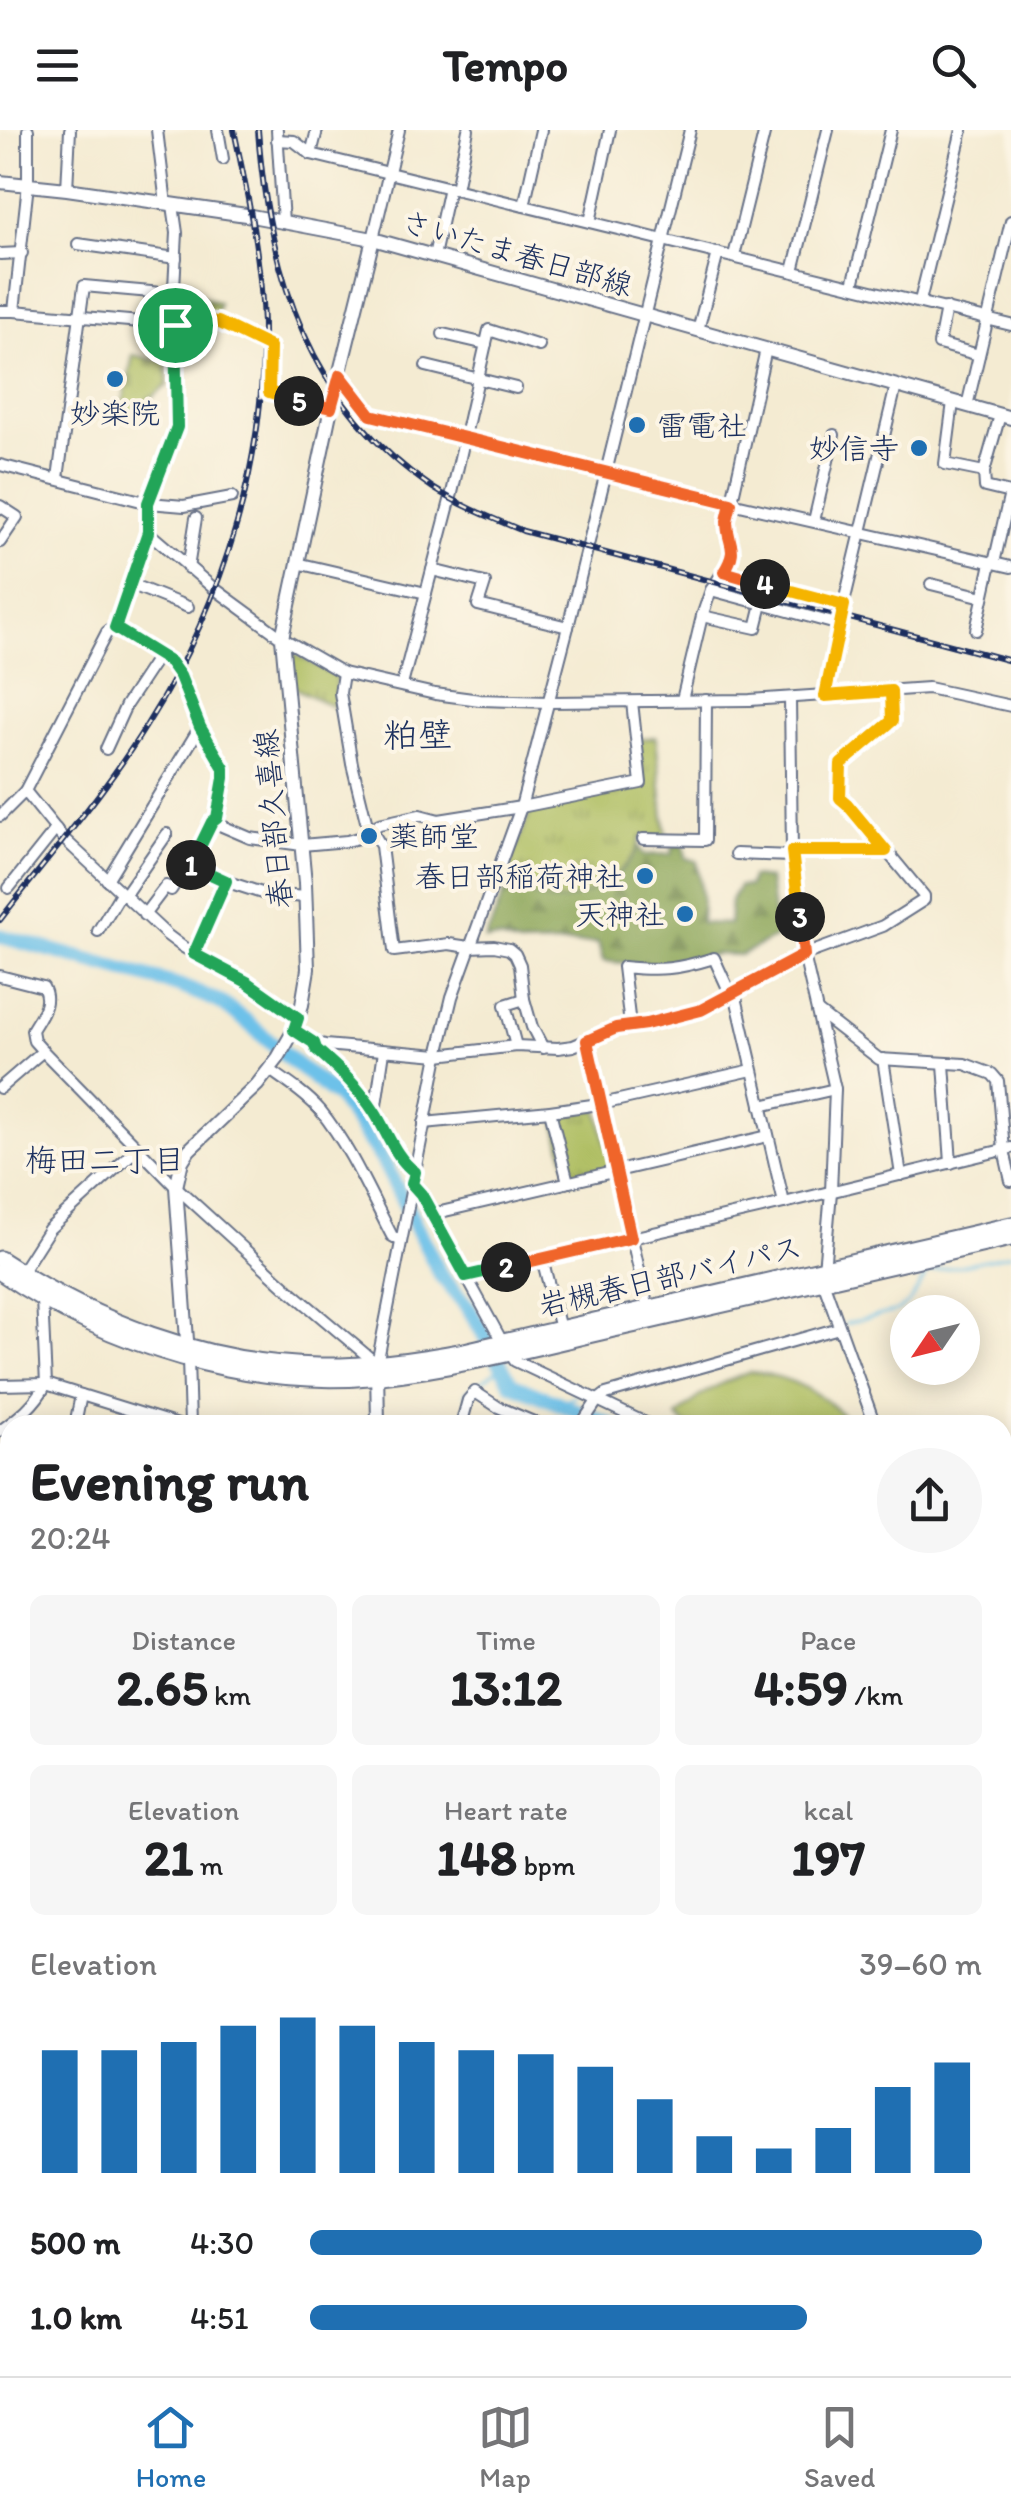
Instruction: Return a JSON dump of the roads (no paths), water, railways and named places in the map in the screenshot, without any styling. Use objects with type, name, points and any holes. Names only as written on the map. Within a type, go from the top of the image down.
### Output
[{"type":"highway","name":"岩槻春日部バイパス","points":[[0,1272],[42,1299],[126,1338],[260,1362],[377,1370],[504,1349],[823,1275],[1011,1225]]},
{"type":"highway","name":"岩槻春日部バイパス","points":[[504,1349],[560,1329],[648,1308],[1011,1238]]},
{"type":"highway","name":"岩槻春日部バイパス","points":[[0,1259],[100,1315],[188,1352]]},
{"type":"main road","name":"さいたま春日部線","points":[[0,182],[67,189],[374,239],[1006,416]]},
{"type":"main road","name":"春日部久喜線","points":[[188,1352],[176,1187],[182,1161],[188,1150],[270,1070],[295,1027],[308,968],[302,845],[282,638],[331,408],[374,239]]},
{"type":"main road","points":[[377,1370],[378,1415]]},
{"type":"street","points":[[14,310],[28,184],[28,130]]},
{"type":"street","points":[[67,189],[70,130]]},
{"type":"street","points":[[0,816],[25,791],[106,632],[115,628],[148,532],[148,503],[177,427],[173,294],[177,232],[158,130]]},
{"type":"street","points":[[218,130],[222,158]]},
{"type":"street","points":[[311,154],[317,130]]},
{"type":"street","points":[[374,239],[398,130]]},
{"type":"street","points":[[434,256],[468,130]]},
{"type":"street","points":[[524,206],[541,130]]},
{"type":"street","points":[[590,222],[610,130]]},
{"type":"street","points":[[377,1370],[452,997],[521,807],[690,130]]},
{"type":"street","points":[[734,256],[765,130]]},
{"type":"street","points":[[793,271],[828,130]]},
{"type":"street","points":[[853,285],[891,130]]},
{"type":"street","points":[[920,301],[962,130]]},
{"type":"street","points":[[283,222],[277,135],[294,141],[311,154],[1011,325]]},
{"type":"street","points":[[984,472],[945,464],[960,404],[979,355],[1011,221]]},
{"type":"street","points":[[78,244],[176,258]]},
{"type":"street","points":[[0,254],[22,253]]},
{"type":"street","points":[[698,330],[718,253]]},
{"type":"street","points":[[58,478],[84,286],[173,294]]},
{"type":"street","points":[[946,308],[938,344],[979,355]]},
{"type":"street","points":[[0,311],[174,325],[181,319],[218,322],[270,347],[269,392],[331,408]]},
{"type":"street","points":[[402,685],[489,330],[539,346]]},
{"type":"street","points":[[443,334],[486,344]]},
{"type":"street","points":[[682,700],[711,590],[732,560],[727,523],[766,350]]},
{"type":"street","points":[[426,366],[516,388]]},
{"type":"street","points":[[340,375],[371,415],[1011,567]]},
{"type":"street","points":[[825,696],[896,386]]},
{"type":"street","points":[[976,630],[992,563],[1007,527],[1010,493],[985,487],[984,472],[1006,416]]},
{"type":"street","points":[[814,521],[834,435]]},
{"type":"street","points":[[0,465],[148,503],[184,506],[232,497]]},
{"type":"street","points":[[0,506],[17,517],[0,542]]},
{"type":"street","points":[[188,568],[196,518]]},
{"type":"street","points":[[148,532],[188,568],[282,638],[343,673],[435,694],[480,700],[632,702],[790,698],[928,688],[1011,706]]},
{"type":"street","points":[[297,563],[426,593]]},
{"type":"street","points":[[432,570],[486,583],[478,605],[568,627]]},
{"type":"street","points":[[724,572],[844,605]]},
{"type":"street","points":[[130,584],[188,606]]},
{"type":"street","points":[[931,584],[983,598]]},
{"type":"street","points":[[711,590],[840,625]]},
{"type":"street","points":[[702,616],[756,628],[762,604]]},
{"type":"street","points":[[115,628],[170,662],[224,768],[217,818],[171,890],[166,886],[144,915]]},
{"type":"street","points":[[106,749],[126,706],[159,655]]},
{"type":"street","points":[[343,673],[342,705],[352,764],[370,829],[381,846],[394,952],[449,944],[509,949],[520,965],[524,999],[543,1048]]},
{"type":"street","points":[[314,1043],[438,1055],[516,1046],[558,1048],[616,1028],[701,1010],[804,955],[883,926],[924,900],[924,896],[840,798],[840,776],[841,764],[892,721],[891,691]]},
{"type":"street","points":[[790,698],[792,854],[804,955],[835,1088],[823,1275],[871,1415]]},
{"type":"street","points":[[644,839],[705,840],[706,700]]},
{"type":"street","points":[[217,818],[222,826],[250,838],[302,845],[347,841],[379,824],[420,814],[438,820],[640,782],[632,702]]},
{"type":"street","points":[[108,880],[200,727]]},
{"type":"street","points":[[25,791],[56,829],[144,915],[183,948],[247,982],[351,1079],[375,1113],[504,1349],[515,1361],[627,1415]]},
{"type":"street","points":[[10,888],[56,829]]},
{"type":"street","points":[[98,930],[167,834]]},
{"type":"street","points":[[736,854],[886,851]]},
{"type":"street","points":[[189,864],[265,894],[306,896]]},
{"type":"street","points":[[194,954],[226,881]]},
{"type":"street","points":[[630,1025],[623,968],[678,969],[714,958],[733,994],[784,1204]]},
{"type":"street","points":[[0,976],[37,983],[46,992],[47,1002],[32,1030],[42,1051],[176,1187],[377,1370]]},
{"type":"street","points":[[516,1046],[505,1004],[524,999]]},
{"type":"street","points":[[817,1010],[879,1059],[965,1064],[992,1074],[998,1081],[1006,1112],[1011,1181]]},
{"type":"street","points":[[587,1041],[648,1308]]},
{"type":"street","points":[[0,1088],[42,1051]]},
{"type":"street","points":[[375,1113],[384,1051]]},
{"type":"street","points":[[882,1059],[901,1175]]},
{"type":"street","points":[[944,1064],[951,1163]]},
{"type":"street","points":[[270,1070],[320,1110],[392,1236],[402,1237]]},
{"type":"street","points":[[424,1123],[600,1104],[752,1070]]},
{"type":"street","points":[[761,1106],[835,1088]]},
{"type":"street","points":[[550,1111],[568,1182]]},
{"type":"street","points":[[432,1214],[768,1136]]},
{"type":"street","points":[[21,1273],[48,1229],[138,1148]]},
{"type":"street","points":[[466,1276],[1008,1149]]},
{"type":"street","points":[[542,1258],[560,1329]]},
{"type":"street","points":[[26,1415],[46,1384],[42,1299]]},
{"type":"street","points":[[588,1415],[606,1394],[840,1328]]},
{"type":"street","points":[[188,1352],[190,1415]]},
{"type":"street","points":[[0,1385],[46,1384],[128,1415]]},
{"type":"street","points":[[464,1415],[475,1392],[517,1415]]},
{"type":"street","points":[[77,1415],[81,1395]]},
{"type":"waterway","points":[[0,936],[180,986],[218,1001],[245,1020],[339,1098],[383,1161],[441,1276],[469,1309],[512,1384],[587,1415]]},
{"type":"waterway","points":[[845,1324],[897,1311],[908,1304],[928,1273],[1011,1254]]},
{"type":"waterway","points":[[465,1395],[501,1368]]},
{"type":"waterway","points":[[594,1392],[629,1382]]},
{"type":"waterway","points":[[559,1402],[576,1396]]},
{"type":"railway","points":[[0,920],[146,726],[199,628],[237,523],[259,414],[263,358],[258,259],[234,130]]},
{"type":"railway","points":[[258,130],[272,234],[303,331],[326,376],[355,417],[390,455],[433,488],[523,531],[1011,661]]},
{"type":"place","name":"妙楽院","points":[[115,379]]},
{"type":"place","name":"雷電社","points":[[637,425]]},
{"type":"place","name":"妙信寺","points":[[919,448]]},
{"type":"place","name":"薬師堂","points":[[369,836]]},
{"type":"place","name":"春日部稲荷神社","points":[[645,876]]},
{"type":"place","name":"天神社","points":[[685,914]]},
{"type":"district","name":"粕壁","points":[[418,735]]},
{"type":"district","name":"梅田二丁目","points":[[105,1160]]}]
